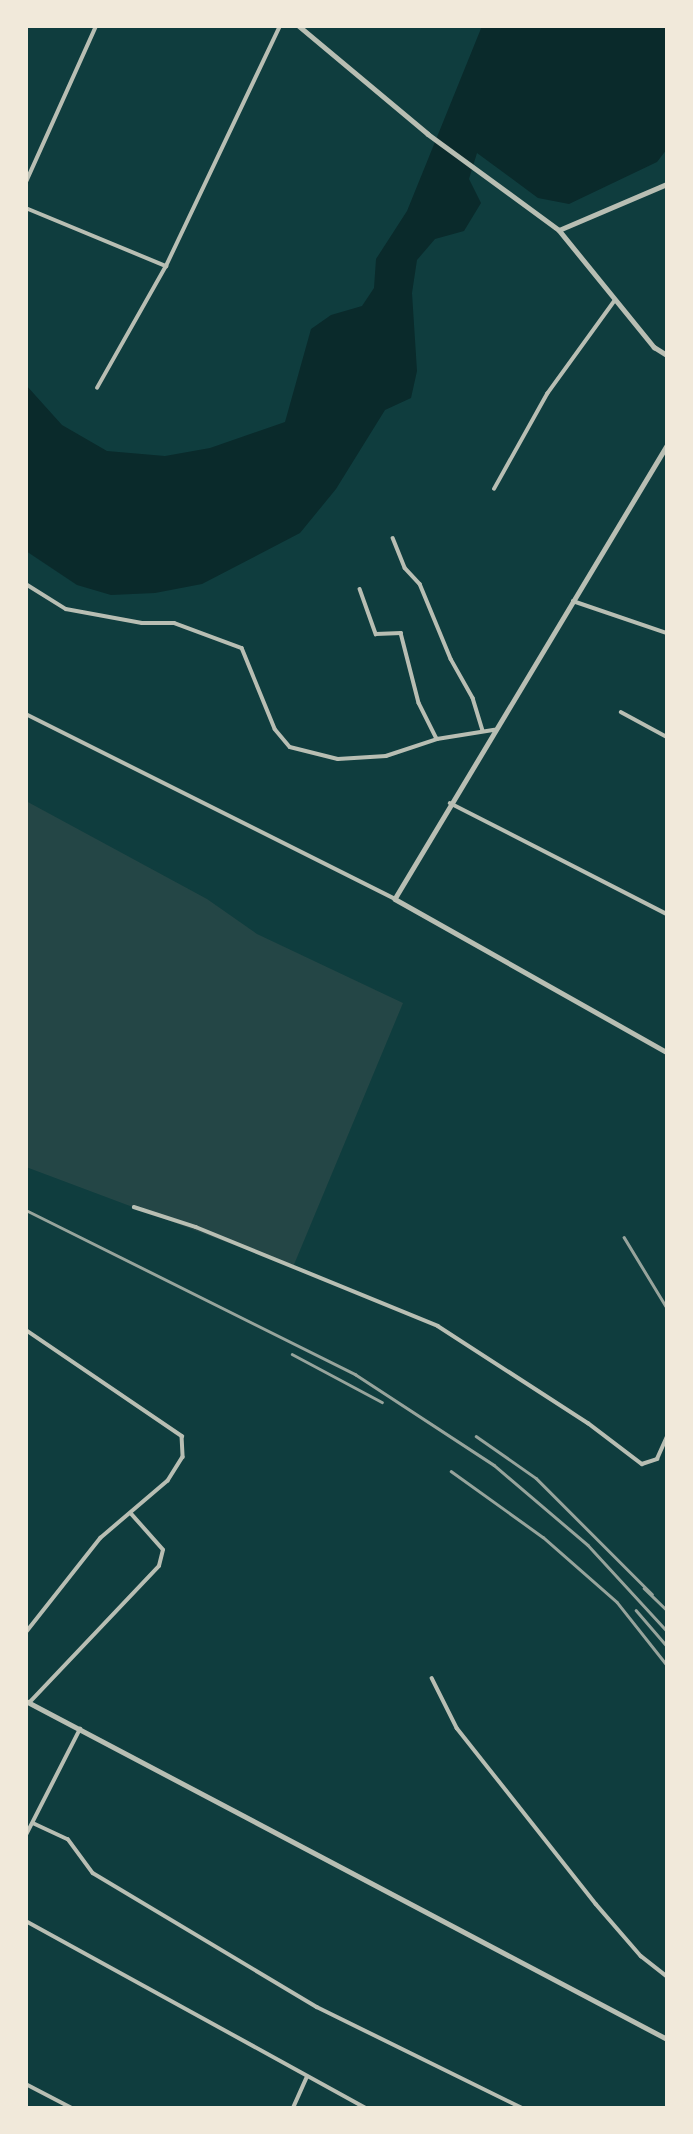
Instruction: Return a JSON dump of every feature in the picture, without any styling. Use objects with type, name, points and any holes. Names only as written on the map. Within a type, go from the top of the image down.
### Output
[{"type":"street","points":[[26,182],[96,26]]},
{"type":"street","points":[[97,388],[166,266],[280,26]]},
{"type":"street","points":[[299,26],[428,134],[559,230],[654,347],[667,355]]},
{"type":"street","points":[[559,230],[667,184]]},
{"type":"street","points":[[26,208],[166,266]]},
{"type":"street","points":[[494,489],[547,394],[615,300]]},
{"type":"street","points":[[395,899],[450,803],[667,446]]},
{"type":"street","points":[[393,538],[405,568],[420,584],[451,659],[473,698],[483,731]]},
{"type":"street","points":[[26,584],[66,609],[142,623],[174,624],[243,648],[275,729],[290,747],[338,759],[374,757],[437,739],[494,730]]},
{"type":"street","points":[[360,589],[376,634],[401,633],[419,703],[437,739]]},
{"type":"street","points":[[572,601],[667,633]]},
{"type":"street","points":[[621,712],[667,737]]},
{"type":"street","points":[[26,714],[395,899],[667,1052]]},
{"type":"street","points":[[450,803],[667,914]]},
{"type":"street","points":[[134,1207],[196,1227],[438,1326],[588,1423],[642,1464],[657,1459],[667,1437]]},
{"type":"street","points":[[26,1330],[182,1436],[183,1457],[168,1480],[101,1538],[26,1633]]},
{"type":"street","points":[[131,1514],[163,1550],[159,1566],[28,1702],[667,2039]]},
{"type":"street","points":[[432,1678],[457,1728],[596,1904],[641,1956],[667,1976]]},
{"type":"street","points":[[26,1835],[80,1729]]},
{"type":"street","points":[[33,1823],[68,1839],[93,1873],[305,2000],[522,2108]]},
{"type":"street","points":[[26,1921],[366,2108]]},
{"type":"street","points":[[293,2108],[307,2077]]},
{"type":"street","points":[[26,2084],[72,2108]]},
{"type":"shaded area","points":[[482,26],[667,26],[667,149],[657,162],[569,204],[538,198],[477,153],[469,179],[481,203],[464,231],[435,239],[417,260],[412,293],[417,371],[411,398],[385,410],[336,489],[300,533],[202,584],[155,593],[111,595],[77,585],[26,551],[26,385],[62,425],[107,451],[165,456],[210,448],[285,422],[311,329],[331,315],[362,306],[374,288],[376,259],[407,211]]},
{"type":"shaded area","points":[[26,801],[207,899],[257,934],[403,1003],[293,1267],[26,1167]]},
{"type":"railway","points":[[26,1210],[355,1374],[494,1465],[588,1545],[667,1631]]},
{"type":"railway","points":[[624,1237],[667,1308]]},
{"type":"railway","points":[[292,1354],[382,1402]]},
{"type":"railway","points":[[476,1436],[536,1478],[652,1594]]},
{"type":"railway","points":[[451,1471],[543,1537],[617,1602],[667,1665]]},
{"type":"railway","points":[[644,1588],[667,1610]]},
{"type":"railway","points":[[636,1610],[667,1646]]}]
